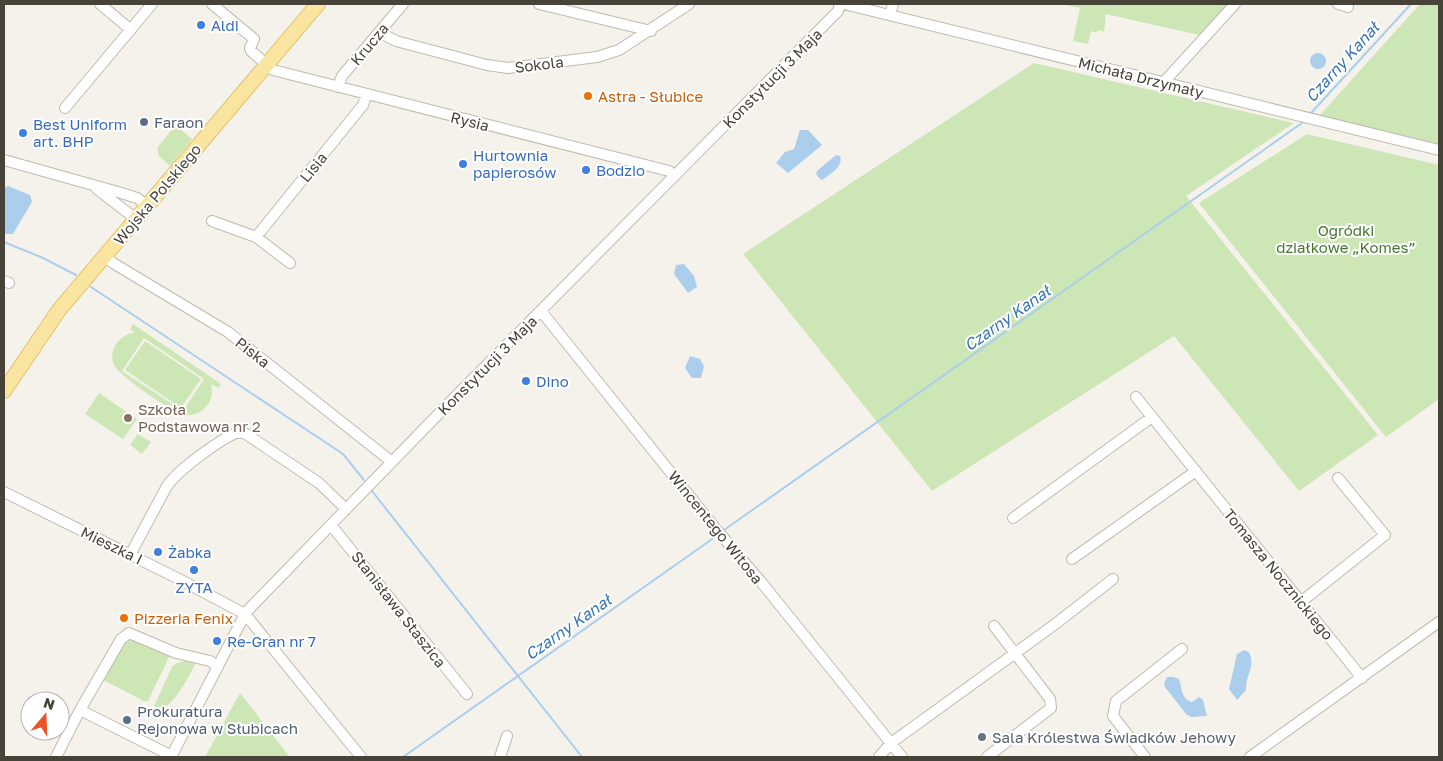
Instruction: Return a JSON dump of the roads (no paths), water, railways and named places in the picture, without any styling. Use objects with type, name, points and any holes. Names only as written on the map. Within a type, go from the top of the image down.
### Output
[{"type":"main road","name":"Wojska Polskiego","points":[[4,391],[58,310],[318,4]]},
{"type":"street","points":[[100,4],[131,30]]},
{"type":"street","points":[[65,108],[152,4]]},
{"type":"street","points":[[212,4],[254,39],[250,48],[251,51],[266,65]]},
{"type":"street","name":"Krucza","points":[[338,87],[342,76],[403,4]]},
{"type":"street","points":[[539,4],[651,30]]},
{"type":"street","name":"Sokola","points":[[379,32],[396,41],[487,65],[508,68],[597,57],[619,50],[689,4]]},
{"type":"street","name":"Michała Drzymały","points":[[842,4],[1439,150]]},
{"type":"street","name":"Konstytucji 3 Maja","points":[[80,710],[171,756],[245,614],[392,462],[838,11],[842,4]]},
{"type":"street","points":[[890,16],[893,4]]},
{"type":"street","points":[[1163,82],[1235,4]]},
{"type":"street","points":[[1338,4],[1348,7]]},
{"type":"street","name":"Rysia","points":[[266,65],[282,73],[669,171],[675,176]]},
{"type":"street","name":"Lisia","points":[[256,236],[363,105],[366,95]]},
{"type":"street","points":[[4,160],[137,198],[147,205]]},
{"type":"street","points":[[92,186],[136,219]]},
{"type":"street","points":[[212,222],[256,236],[290,263]]},
{"type":"street","name":"Piska","points":[[104,256],[228,332],[392,462]]},
{"type":"street","name":"Wincentego Witosa","points":[[542,310],[902,757]]},
{"type":"street","name":"Tomasza Nocznickiego","points":[[1136,397],[1362,678]]},
{"type":"street","points":[[1013,518],[1152,416]]},
{"type":"street","points":[[130,554],[167,486],[174,477],[211,449],[238,432],[246,434],[319,483],[346,509]]},
{"type":"street","points":[[1072,559],[1196,471]]},
{"type":"street","points":[[1300,602],[1384,535],[1338,478]]},
{"type":"street","name":"Mieszka I","points":[[4,492],[130,554],[245,614]]},
{"type":"street","name":"Stanisława Staszica","points":[[331,525],[467,694]]},
{"type":"street","points":[[879,757],[891,743],[1113,579]]},
{"type":"street","points":[[245,614],[357,756]]},
{"type":"street","points":[[1250,757],[1439,622]]},
{"type":"street","points":[[987,757],[1051,708],[1050,699],[994,626]]},
{"type":"street","points":[[56,757],[80,710],[121,639],[129,633],[176,653],[210,661],[218,666]]},
{"type":"street","points":[[1145,757],[1113,716],[1116,701],[1182,649]]},
{"type":"street","points":[[500,757],[507,736]]},
{"type":"water","points":[[1318,53],[1326,61],[1318,69],[1310,61]]},
{"type":"water","points":[[800,130],[808,130],[822,145],[788,173],[776,163],[785,152],[794,149]]},
{"type":"water","points":[[836,155],[840,156],[840,164],[822,180],[816,174],[818,170]]},
{"type":"water","points":[[8,186],[30,195],[32,202],[13,234],[4,234],[4,188]]},
{"type":"water","points":[[684,264],[694,276],[697,287],[688,293],[674,274],[676,265]]},
{"type":"water","points":[[690,356],[700,359],[704,366],[701,378],[692,378],[685,368]]},
{"type":"water","points":[[1244,650],[1249,652],[1251,667],[1246,690],[1237,700],[1229,689],[1237,654]]},
{"type":"water","points":[[1167,677],[1179,679],[1182,693],[1188,701],[1192,702],[1199,697],[1203,700],[1207,716],[1191,717],[1186,714],[1165,687],[1164,683]]},
{"type":"waterway","name":"Czarny Kanał","points":[[1311,113],[1411,4]]},
{"type":"waterway","name":"Czarny Kanał","points":[[724,530],[1302,123]]},
{"type":"waterway","points":[[4,242],[43,258],[76,275]]},
{"type":"waterway","points":[[91,287],[343,454],[364,480]]},
{"type":"waterway","points":[[372,491],[582,757]]},
{"type":"waterway","name":"Czarny Kanał","points":[[403,757],[715,537]]},
{"type":"place","name":"Aldi","points":[[201,25]]},
{"type":"place","name":"Astra - Słubice","points":[[588,96]]},
{"type":"place","name":"Faraon","points":[[144,122]]},
{"type":"place","name":"Best Uniform art. BHP","points":[[23,133]]},
{"type":"place","name":"Hurtownia papierosów","points":[[463,164]]},
{"type":"place","name":"Bodzio","points":[[586,170]]},
{"type":"place","name":"Dino","points":[[526,381]]},
{"type":"place","name":"Szkoła Podstawowa nr 2","points":[[128,418]]},
{"type":"place","name":"Żabka","points":[[158,552]]},
{"type":"place","name":"ZYTA","points":[[194,570]]},
{"type":"place","name":"Pizzeria Fenix","points":[[124,618]]},
{"type":"place","name":"Re-Gran nr 7","points":[[217,641]]},
{"type":"place","name":"Prokuratura Rejonowa w Słubicach","points":[[127,720]]},
{"type":"place","name":"Sala Królestwa Świadków Jehowy","points":[[982,737]]},
{"type":"park label","name":"Ogródki działkowe „Komes”","points":[[1346,238]]}]
